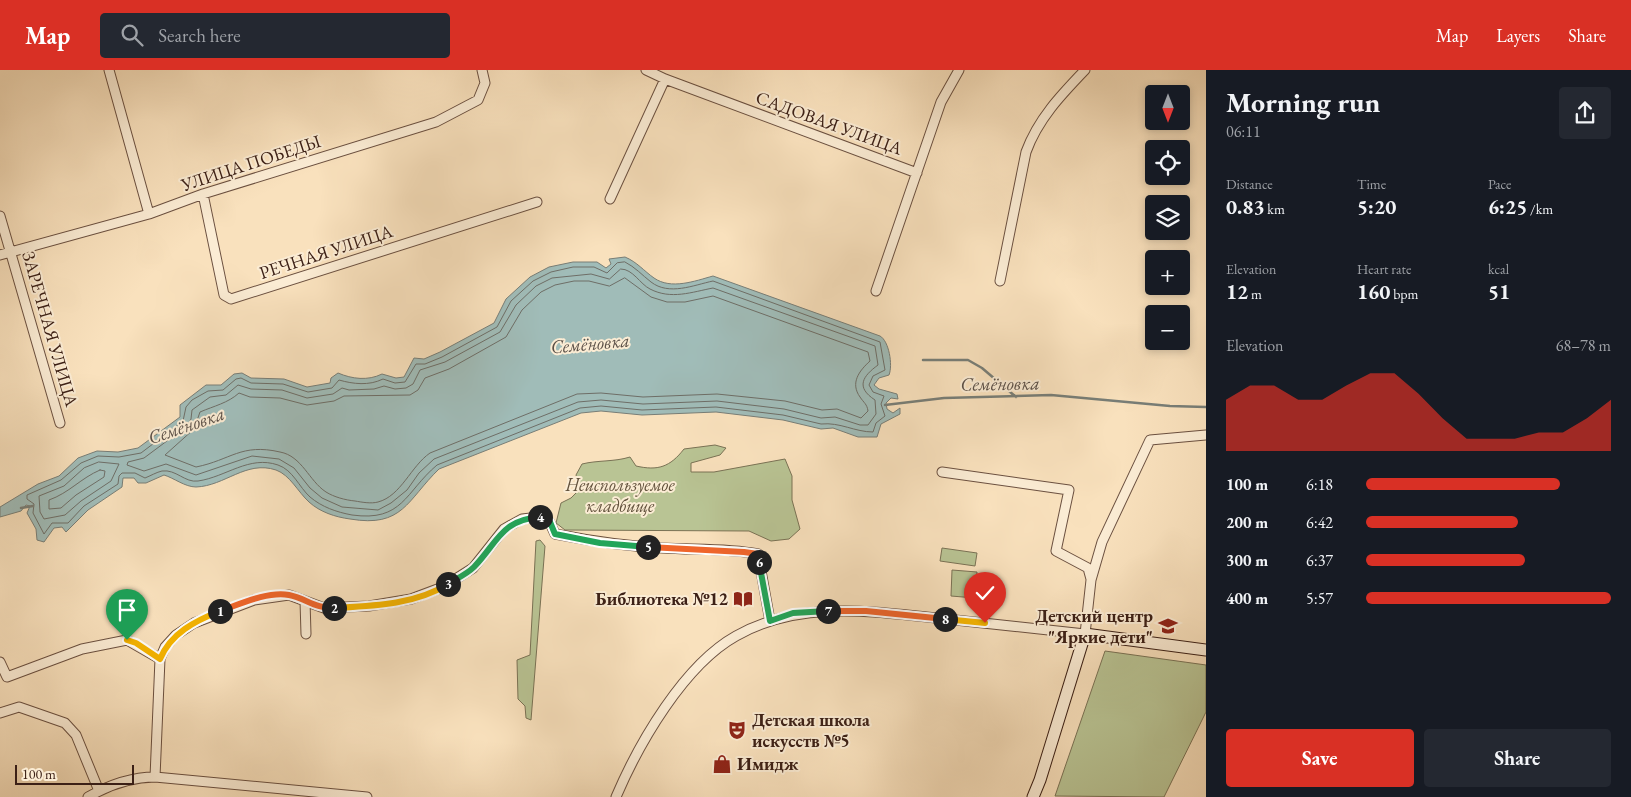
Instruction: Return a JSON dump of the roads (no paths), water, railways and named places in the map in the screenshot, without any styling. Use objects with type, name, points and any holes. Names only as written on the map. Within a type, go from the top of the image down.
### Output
[{"type":"street","points":[[109,70],[149,214]]},
{"type":"street","name":"УЛИЦА ПОБЕДЫ","points":[[0,255],[149,214],[204,194],[436,122],[478,100],[484,91],[485,83],[482,70]]},
{"type":"street","name":"САДОВАЯ УЛИЦА","points":[[646,70],[664,79],[917,173]]},
{"type":"street","name":"САДОВАЯ УЛИЦА","points":[[876,291],[941,102],[959,70]]},
{"type":"street","points":[[1000,281],[1026,152],[1031,137],[1054,102],[1085,70]]},
{"type":"street","points":[[610,199],[664,79]]},
{"type":"street","name":"РЕЧНАЯ УЛИЦА","points":[[204,194],[224,295],[231,299],[537,202]]},
{"type":"street","name":"ЗАРЕЧНАЯ УЛИЦА","points":[[0,216],[60,423]]},
{"type":"street","points":[[1032,797],[1040,780],[1085,634],[1091,580],[1102,542],[1150,440],[1206,435]]},
{"type":"street","points":[[942,472],[1069,490],[1056,551],[1088,568],[1091,580]]},
{"type":"street","points":[[155,777],[160,659],[165,647],[176,635],[215,614],[274,595],[289,595],[324,608],[369,606],[411,599],[442,588],[473,568],[504,529],[522,520],[540,517],[550,522],[555,534],[600,543],[663,548],[720,549],[758,554],[770,621]]},
{"type":"street","points":[[305,601],[306,634]]},
{"type":"street","points":[[616,797],[662,712],[697,666],[735,636],[793,613],[866,611],[1085,634],[1206,650]]},
{"type":"street","points":[[0,662],[7,677],[82,649],[127,640],[136,643],[160,659]]},
{"type":"street","points":[[0,713],[19,707],[65,723],[76,735],[98,791]]},
{"type":"street","points":[[88,797],[98,791],[127,780],[155,777],[367,797]]},
{"type":"water","points":[[625,257],[661,282],[675,284],[713,276],[880,336],[888,348],[890,371],[889,375],[879,378],[874,385],[879,389],[897,394],[898,399],[891,398],[886,403],[887,409],[893,413],[900,408],[900,414],[881,424],[877,437],[858,437],[833,428],[821,429],[783,420],[716,412],[642,415],[601,411],[581,413],[439,469],[402,509],[382,519],[368,521],[333,515],[313,506],[281,472],[265,468],[255,468],[217,483],[196,487],[188,486],[164,475],[146,483],[138,483],[134,478],[123,478],[122,487],[88,510],[66,532],[62,527],[54,528],[44,542],[37,540],[36,529],[27,513],[30,506],[26,505],[21,511],[0,517],[0,507],[38,484],[59,476],[78,458],[97,451],[118,452],[138,448],[180,417],[180,405],[206,385],[221,385],[234,374],[242,373],[251,378],[284,379],[307,387],[330,383],[331,378],[338,373],[360,378],[371,378],[382,374],[396,378],[404,377],[414,358],[424,359],[440,352],[494,323],[506,299],[530,277],[549,267],[573,262],[597,262],[606,268],[611,264],[609,259]]},
{"type":"waterway","points":[[923,360],[968,360],[982,368],[1016,397]]},
{"type":"waterway","name":"Семёновка","points":[[885,405],[944,398],[1051,395],[1170,406],[1206,407]]},
{"type":"waterway","name":"Семёновка","points":[[21,508],[33,506]]},
{"type":"place","name":"Библиотека №12","points":[[743,599]]},
{"type":"place","name":"Детский центр \"Яркие дети\"","points":[[1168,626]]},
{"type":"place","name":"Детская школа искусств №5","points":[[737,730]]},
{"type":"place","name":"Имидж","points":[[722,764]]},
{"type":"park label","name":"Неиспользуемое кладбище","points":[[620,495]]}]
